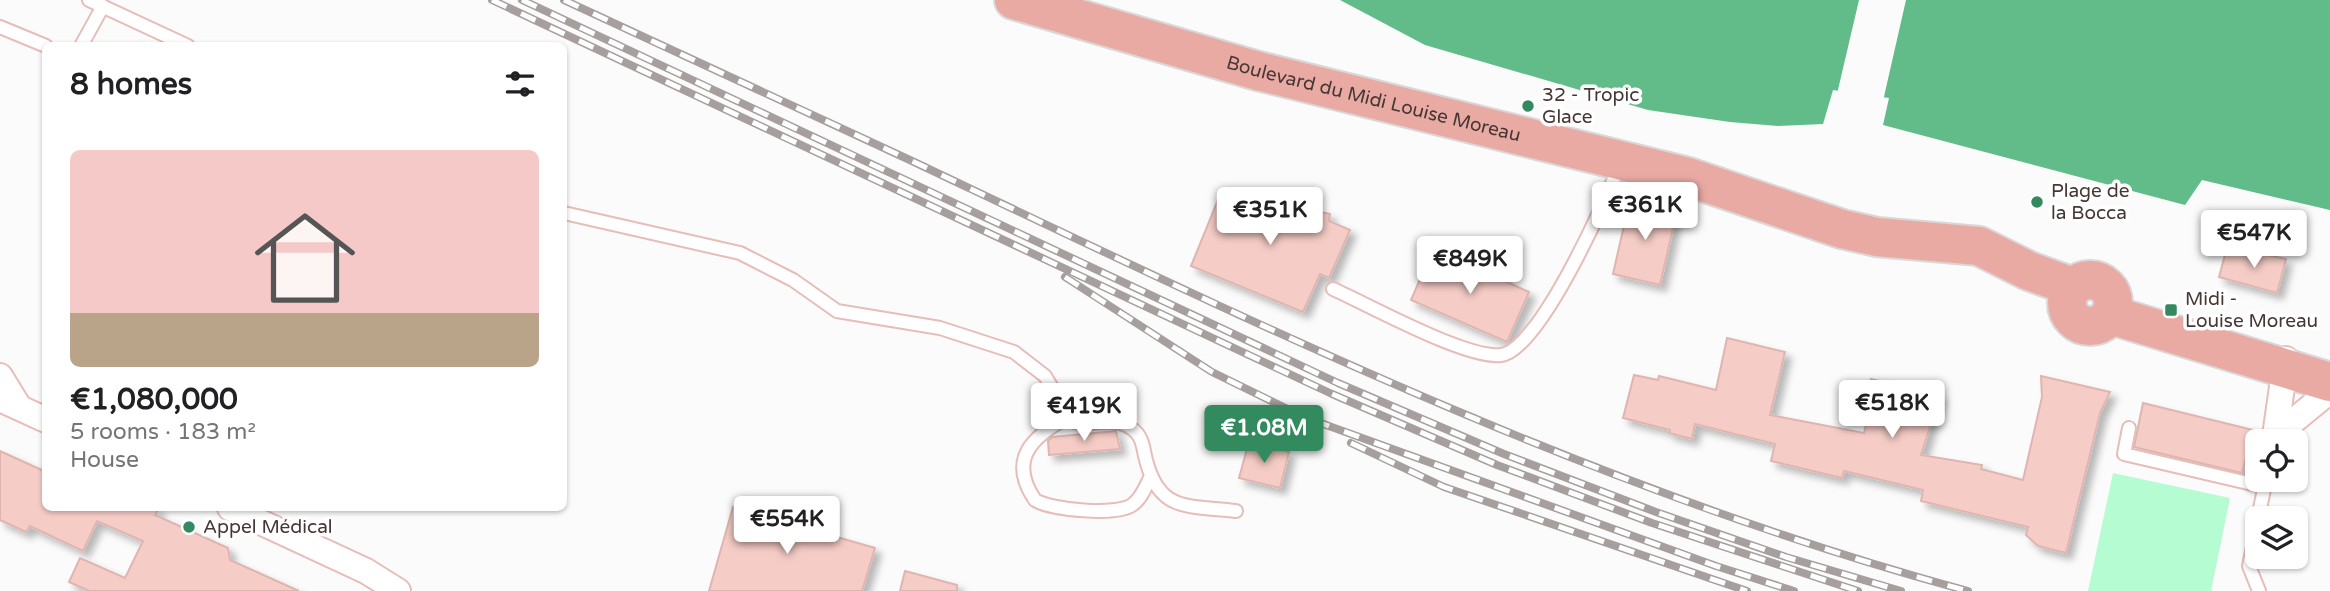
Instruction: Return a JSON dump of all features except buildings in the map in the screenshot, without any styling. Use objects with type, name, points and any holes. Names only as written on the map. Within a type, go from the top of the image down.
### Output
[{"type":"main road","name":"Boulevard du Midi Louise Moreau","points":[[1014,0],[1258,71],[1699,180],[1755,198],[1803,219],[1877,237],[1939,242],[1972,262],[2058,298],[2069,296],[2070,315],[2082,325],[2098,325],[2112,306],[2123,305],[2330,382]]},
{"type":"main road","name":"Boulevard du Midi Louise Moreau","points":[[2285,364],[2330,369]]},
{"type":"street","points":[[2276,429],[2285,364]]},
{"type":"street","points":[[0,376],[10,403],[42,418]]},
{"type":"street","points":[[2286,429],[2330,391]]},
{"type":"street","points":[[236,511],[366,571],[398,591]]},
{"type":"lane","points":[[89,0],[180,42]]},
{"type":"lane","points":[[83,42],[103,6]]},
{"type":"lane","points":[[0,27],[42,44]]},
{"type":"lane","points":[[1333,289],[1457,346],[1492,356],[1504,355],[1525,341],[1561,285],[1599,217],[1621,160]]},
{"type":"lane","points":[[567,214],[740,253],[793,280],[837,311],[940,328],[1014,352],[1045,376],[1068,417],[1082,424],[1120,423],[1128,426],[1142,441],[1150,478],[1156,489],[1176,503],[1236,511]]},
{"type":"lane","points":[[1068,417],[1044,430],[1029,445],[1025,464],[1027,484],[1035,500],[1052,507],[1123,510],[1139,499],[1150,478]]},
{"type":"lane","points":[[2129,428],[2124,454],[2245,479]]},
{"type":"lane","points":[[2250,569],[2259,591]]},
{"type":"shaded area","points":[[1340,0],[2330,0],[2330,210],[2202,180],[2185,205],[1883,125],[1889,98],[1833,90],[1823,124],[1778,126],[1648,110],[1425,45]]},
{"type":"shaded area","points":[[2113,473],[2230,498],[2211,591],[2088,591]]},
{"type":"pier","points":[[1859,0],[1906,0],[1883,101],[1837,94]]},
{"type":"railway","points":[[492,0],[1332,394],[1497,465],[1652,523],[1858,591]]},
{"type":"railway","points":[[522,0],[1338,383],[1504,454],[1656,512],[1786,557],[1901,591]]},
{"type":"railway","points":[[564,0],[1170,283],[1430,400],[1695,505],[1968,591]]},
{"type":"railway","points":[[1065,277],[1212,372],[1304,417],[1716,566],[1794,591]]},
{"type":"railway","points":[[1351,443],[1444,487],[1747,591]]},
{"type":"place","name":"32 - Tropic Glace","points":[[1528,106]]},
{"type":"place","name":"Plage de la Bocca","points":[[2037,202]]},
{"type":"place","name":"Midi - Louise Moreau","points":[[2171,310]]},
{"type":"place","name":"Appel Médical","points":[[189,527]]}]
